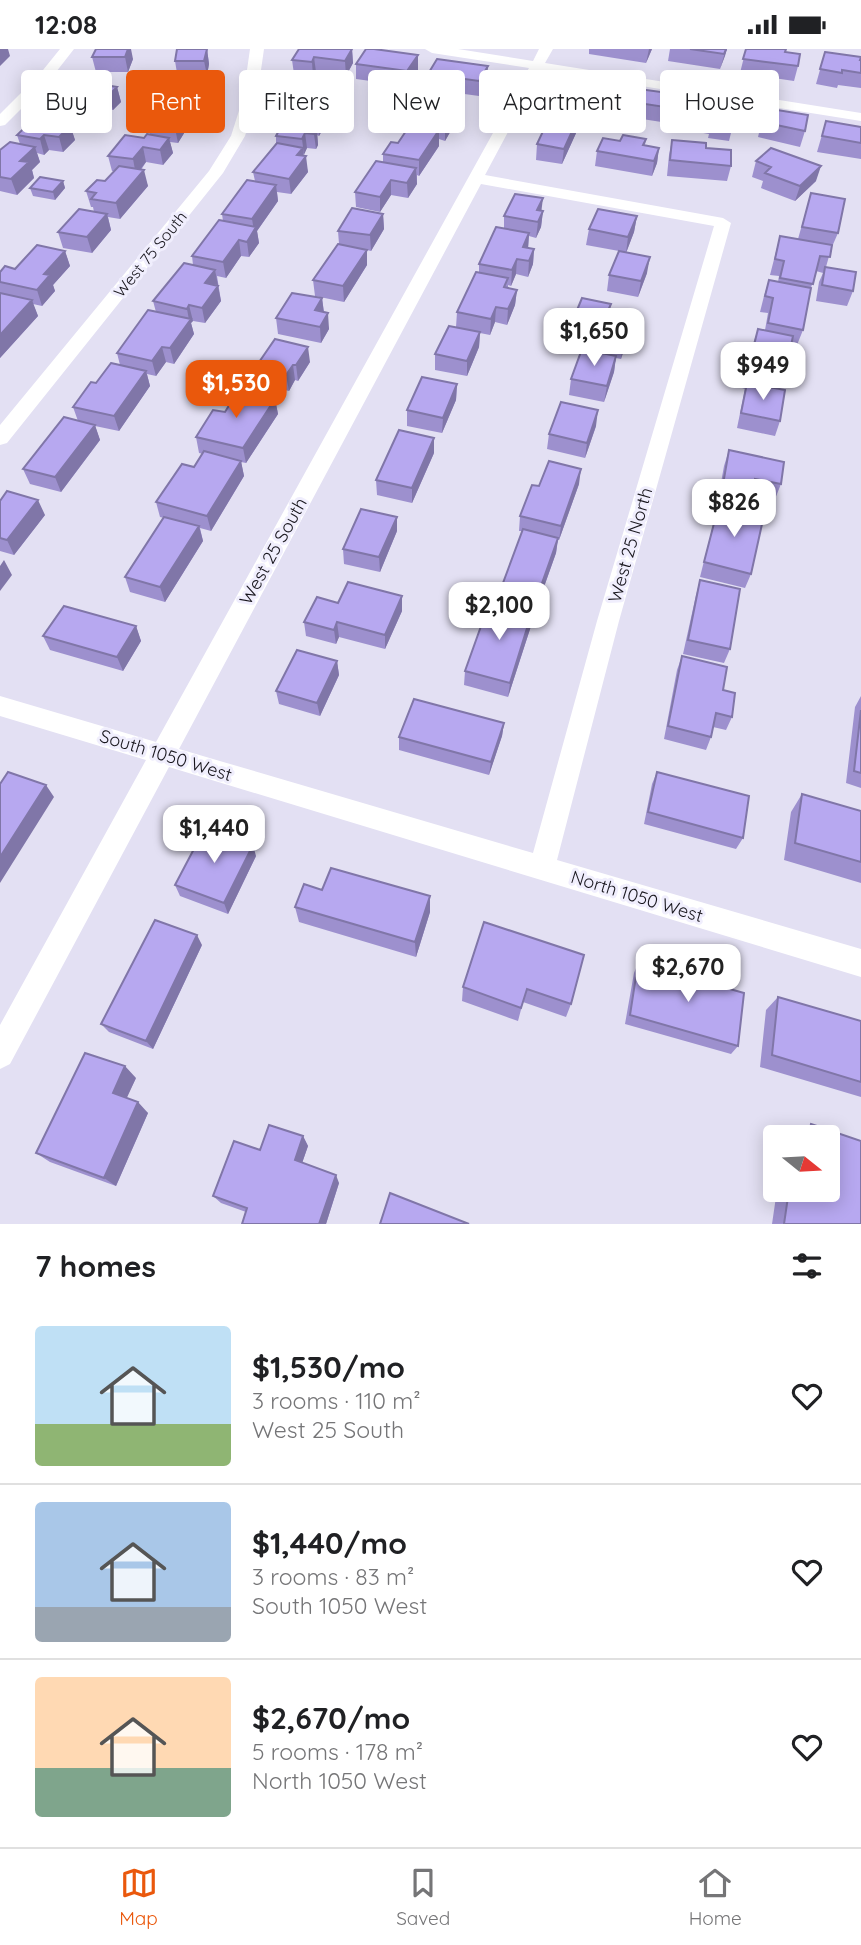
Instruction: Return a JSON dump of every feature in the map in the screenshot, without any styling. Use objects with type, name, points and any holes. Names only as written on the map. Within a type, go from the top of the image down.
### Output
[{"type":"street","points":[[0,122],[44,78],[67,49]]},
{"type":"street","name":"West 75 South","points":[[0,438],[215,173],[238,137],[250,98],[257,49]]},
{"type":"street","points":[[432,49],[541,57],[683,89],[861,117]]},
{"type":"street","name":"West 25 South","points":[[0,1054],[541,57]]},
{"type":"street","name":"West 25 North","points":[[475,179],[723,223],[608,621],[542,867]]},
{"type":"street","name":"South 1050 West","points":[[0,706],[413,829]]},
{"type":"street","name":"North 1050 West","points":[[413,829],[861,963]]},
{"type":"building","points":[[96,49],[128,49],[125,57],[92,57]]},
{"type":"building","points":[[177,49],[207,49],[204,61],[175,61]]},
{"type":"building","points":[[299,49],[352,49],[345,61],[314,57],[312,62],[292,60]]},
{"type":"building","points":[[366,49],[418,55],[408,70],[356,64]]},
{"type":"building","points":[[690,49],[726,49],[724,54]]},
{"type":"building","points":[[746,49],[786,49],[785,52],[800,54],[798,66],[743,59]]},
{"type":"building","points":[[825,52],[861,57],[861,73],[820,69]]},
{"type":"building","points":[[437,59],[488,66],[486,70],[479,70],[479,81],[465,79],[465,70],[430,70]]},
{"type":"building","points":[[646,90],[660,92],[660,106],[646,104]]},
{"type":"building","points":[[779,110],[808,115],[805,131],[779,126]]},
{"type":"building","points":[[826,121],[861,127],[861,143],[822,136]]},
{"type":"building","points":[[21,131],[63,133],[59,137],[44,135],[40,139],[17,135]]},
{"type":"building","points":[[278,133],[305,133],[302,139],[276,136]]},
{"type":"building","points":[[405,133],[437,133],[419,160],[383,154],[391,142],[398,143]]},
{"type":"building","points":[[542,133],[571,133],[564,149],[537,144]]},
{"type":"building","points":[[147,134],[169,138],[160,150],[143,147],[133,159],[108,156],[125,135],[144,138]]},
{"type":"building","points":[[623,135],[646,139],[643,145],[659,148],[654,161],[597,151],[603,138],[620,141]]},
{"type":"building","points":[[672,140],[706,143],[706,148],[731,150],[731,166],[670,160]]},
{"type":"building","points":[[10,142],[35,147],[20,161],[29,162],[11,179],[0,177],[0,150]]},
{"type":"building","points":[[277,143],[303,148],[297,155],[306,156],[289,179],[253,172]]},
{"type":"building","points":[[771,148],[821,166],[800,186],[765,173],[771,167],[756,161]]},
{"type":"building","points":[[376,161],[416,168],[407,183],[391,180],[380,197],[355,192]]},
{"type":"building","points":[[119,166],[144,170],[116,203],[91,199],[96,193],[86,191],[97,180],[105,181]]},
{"type":"building","points":[[40,177],[63,181],[53,192],[30,188]]},
{"type":"building","points":[[247,180],[276,185],[252,219],[222,214]]},
{"type":"building","points":[[811,193],[845,199],[838,233],[802,227]]},
{"type":"building","points":[[515,194],[543,198],[537,210],[543,211],[538,222],[504,216]]},
{"type":"building","points":[[352,208],[383,214],[370,235],[338,231]]},
{"type":"building","points":[[79,209],[107,214],[87,237],[58,232]]},
{"type":"building","points":[[598,209],[637,216],[628,237],[589,229]]},
{"type":"building","points":[[219,220],[256,227],[247,242],[239,240],[223,262],[192,256]]},
{"type":"building","points":[[496,227],[529,233],[523,247],[534,249],[529,261],[517,259],[512,270],[479,264]]},
{"type":"building","points":[[780,236],[832,245],[830,257],[820,256],[813,284],[780,278],[784,261],[775,259]]},
{"type":"building","points":[[338,244],[367,250],[343,286],[313,280]]},
{"type":"building","points":[[37,245],[65,251],[44,274],[50,275],[37,290],[0,282],[0,272],[5,266],[15,269]]},
{"type":"building","points":[[619,251],[650,257],[641,281],[609,275]]},
{"type":"building","points":[[184,263],[215,270],[205,283],[218,286],[202,308],[189,305],[187,309],[153,301]]},
{"type":"building","points":[[825,267],[856,272],[853,291],[822,285]]},
{"type":"building","points":[[476,272],[508,278],[504,287],[517,290],[508,309],[496,307],[491,319],[457,312]]},
{"type":"building","points":[[769,280],[811,288],[803,330],[768,323],[773,298],[765,296]]},
{"type":"building","points":[[0,293],[32,300],[0,335]]},
{"type":"building","points":[[292,293],[322,298],[315,310],[328,313],[320,327],[276,318]]},
{"type":"building","points":[[582,298],[611,304],[606,315],[617,318],[615,324],[629,327],[623,344],[568,332]]},
{"type":"building","points":[[148,310],[191,319],[170,348],[162,347],[152,361],[117,353]]},
{"type":"building","points":[[449,326],[480,332],[467,361],[435,354]]},
{"type":"building","points":[[758,329],[793,336],[784,380],[747,373]]},
{"type":"building","points":[[275,339],[308,347],[286,375],[255,368]]},
{"type":"building","points":[[582,349],[616,356],[607,386],[571,379]]},
{"type":"building","points":[[111,363],[146,371],[114,416],[73,407],[91,382],[96,383]]},
{"type":"building","points":[[422,377],[457,384],[443,418],[407,410]]},
{"type":"building","points":[[747,383],[785,390],[780,421],[741,413]]},
{"type":"building","points":[[238,391],[275,399],[243,448],[196,437],[213,410],[225,412]]},
{"type":"building","points":[[561,402],[598,410],[587,443],[549,434]]},
{"type":"building","points":[[64,417],[95,425],[55,477],[23,469]]},
{"type":"building","points":[[399,430],[434,438],[412,488],[376,480]]},
{"type":"building","points":[[729,450],[784,462],[781,484],[755,479],[752,497],[722,490]]},
{"type":"building","points":[[204,451],[241,461],[207,516],[156,502],[182,464],[194,467]]},
{"type":"building","points":[[549,461],[581,469],[561,526],[520,516],[532,485],[539,486]]},
{"type":"building","points":[[7,491],[38,500],[7,540],[0,538],[0,501]]},
{"type":"building","points":[[719,504],[764,515],[751,574],[704,562]]},
{"type":"building","points":[[361,509],[397,517],[379,557],[343,549]]},
{"type":"building","points":[[164,517],[199,526],[160,587],[125,577]]},
{"type":"building","points":[[523,529],[558,538],[536,600],[500,591]]},
{"type":"building","points":[[700,580],[740,589],[730,649],[688,640]]},
{"type":"building","points":[[348,582],[402,596],[385,635],[337,622],[334,630],[304,622],[317,597],[338,603]]},
{"type":"building","points":[[490,601],[532,612],[510,683],[465,671]]},
{"type":"building","points":[[64,606],[136,626],[117,657],[43,636]]},
{"type":"building","points":[[297,650],[337,661],[317,703],[276,691]]},
{"type":"building","points":[[682,656],[727,667],[723,690],[735,693],[732,717],[716,713],[711,737],[668,726]]},
{"type":"building","points":[[414,699],[504,723],[491,762],[399,737]]},
{"type":"building","points":[[861,710],[861,773],[854,771]]},
{"type":"building","points":[[8,772],[46,785],[0,857],[0,784]]},
{"type":"building","points":[[657,772],[749,796],[743,838],[648,812]]},
{"type":"building","points":[[802,794],[861,811],[861,862],[795,843]]},
{"type":"building","points":[[205,828],[253,845],[224,903],[175,885]]},
{"type":"building","points":[[331,868],[430,896],[415,942],[295,907],[304,884],[322,890]]},
{"type":"building","points":[[155,920],[197,935],[146,1041],[101,1024]]},
{"type":"building","points":[[484,922],[584,955],[571,1004],[527,989],[521,1008],[463,987]]},
{"type":"building","points":[[638,963],[744,993],[738,1046],[630,1015]]},
{"type":"building","points":[[778,997],[861,1021],[861,1082],[772,1055]]},
{"type":"building","points":[[85,1053],[125,1066],[113,1093],[138,1102],[104,1178],[36,1153]]},
{"type":"building","points":[[269,1125],[303,1136],[295,1160],[336,1175],[319,1224],[242,1224],[247,1208],[213,1196],[234,1141],[260,1150]]},
{"type":"building","points":[[840,1134],[861,1141],[861,1224],[784,1224],[787,1202],[840,1202]]},
{"type":"building","points":[[390,1193],[469,1224],[380,1224]]}]
